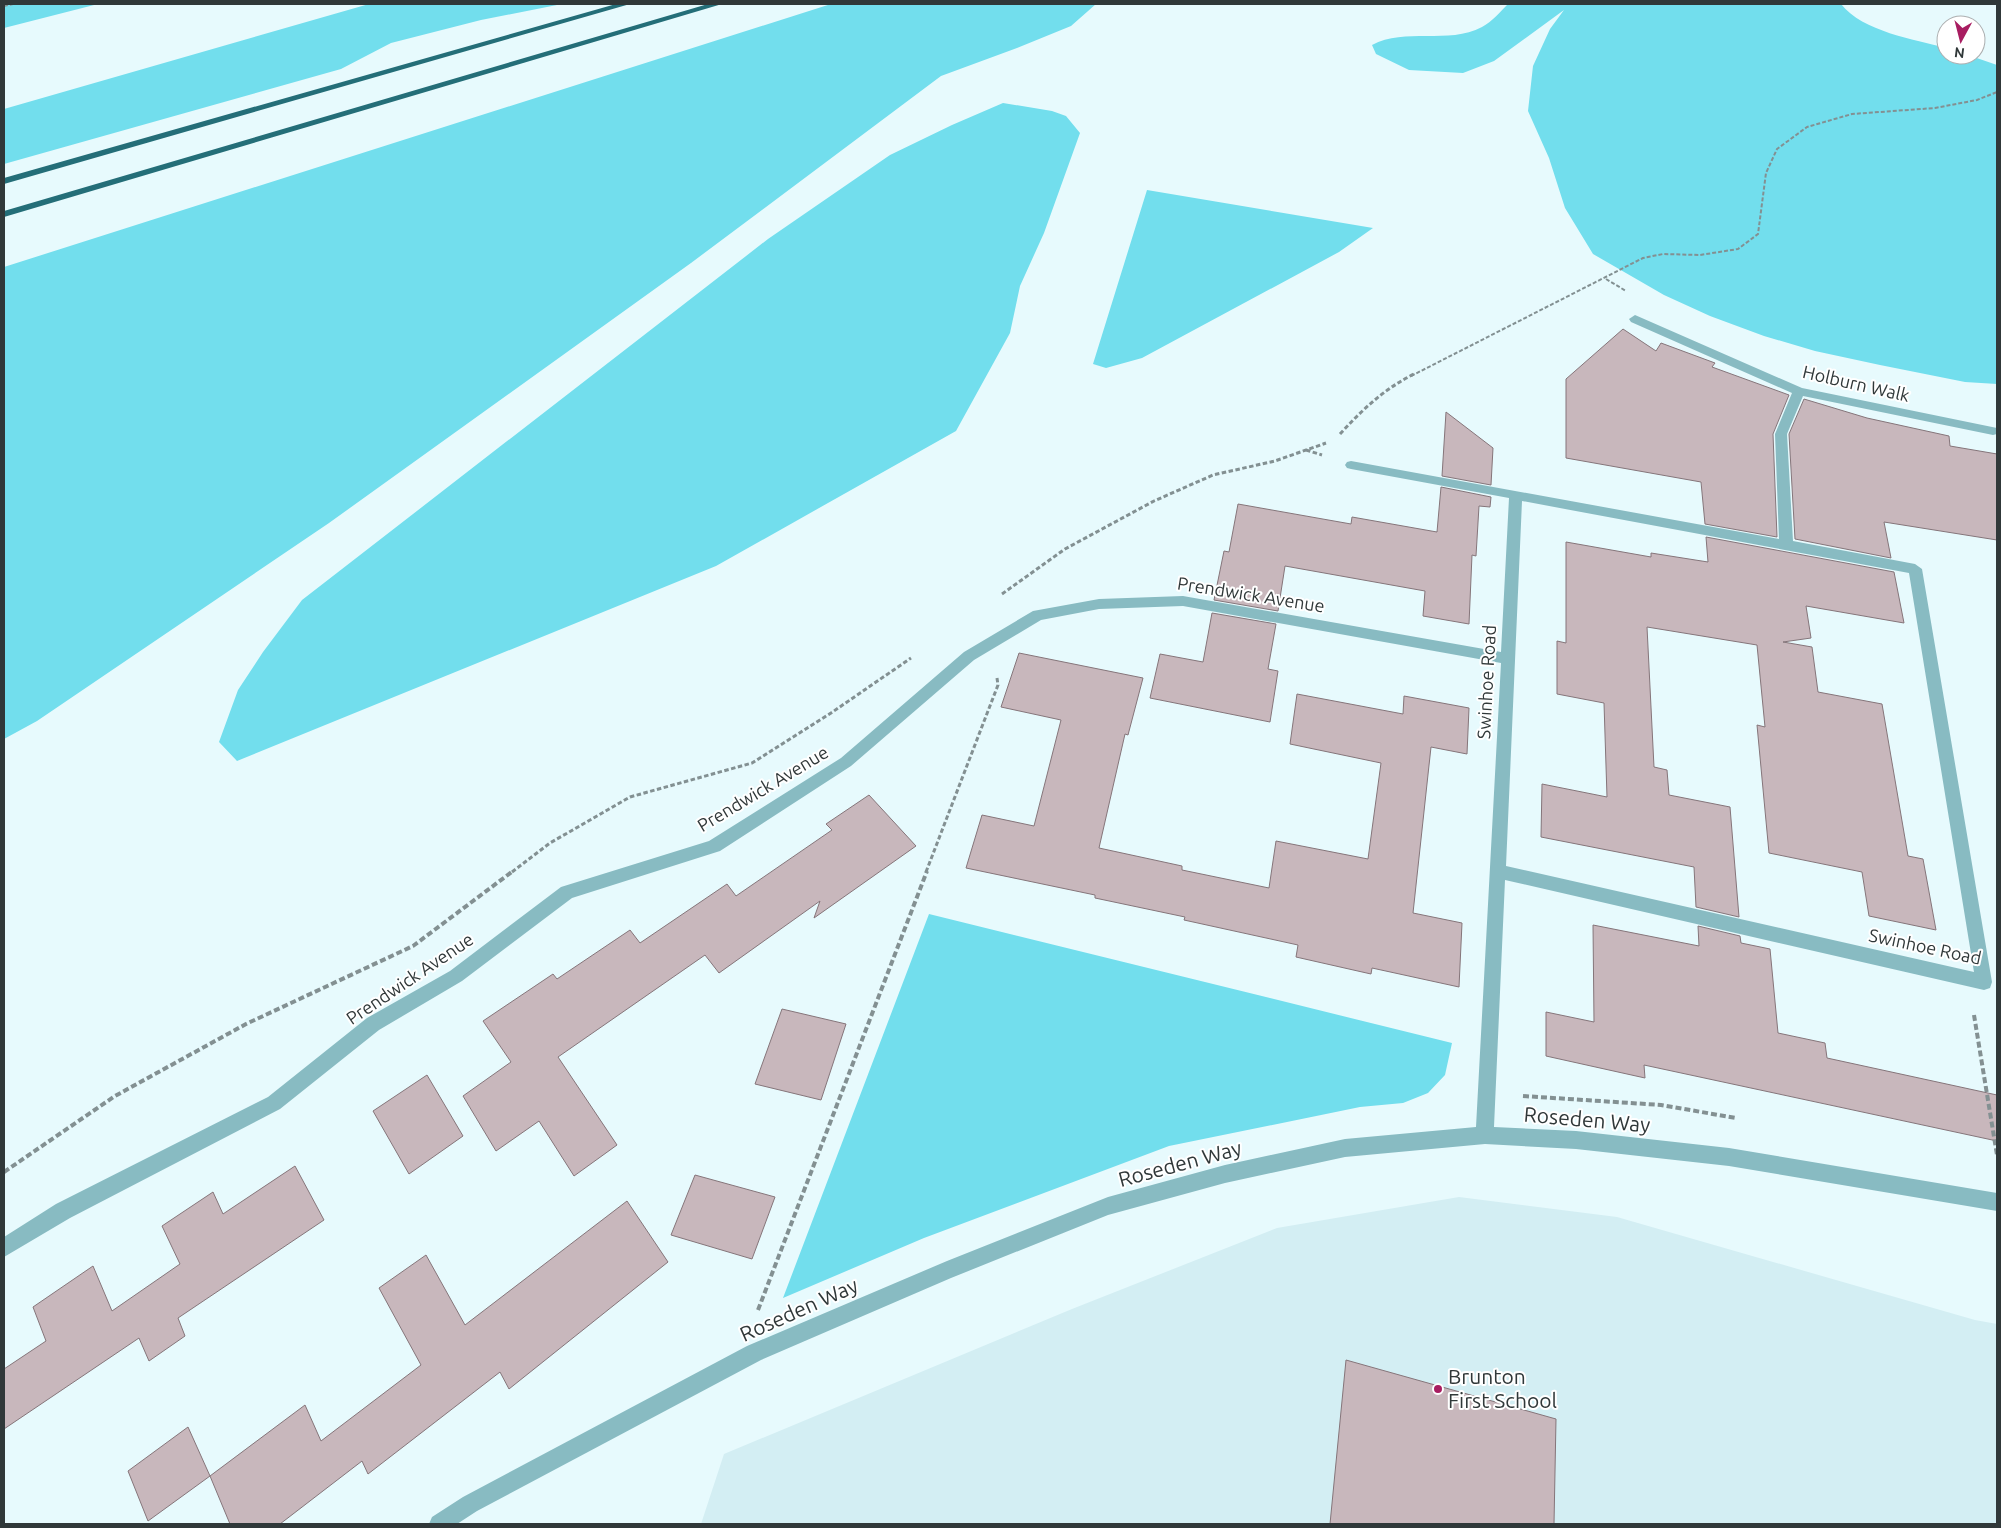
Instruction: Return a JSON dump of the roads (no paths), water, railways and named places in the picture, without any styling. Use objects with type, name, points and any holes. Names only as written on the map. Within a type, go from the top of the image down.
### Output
[{"type":"highway","points":[[4,181],[625,4]]},
{"type":"highway","points":[[4,214],[717,4]]},
{"type":"street","name":"Holburn Walk","points":[[1634,319],[1799,391],[1993,431]]},
{"type":"street","points":[[1786,544],[1781,434],[1799,391]]},
{"type":"street","name":"Swinhoe Road","points":[[1351,465],[1915,569],[1984,982],[1497,871]]},
{"type":"street","name":"Swinhoe Road","points":[[1485,1135],[1516,495]]},
{"type":"street","name":"Prendwick Avenue","points":[[4,1248],[63,1211],[274,1104],[373,1024],[456,976],[567,892],[714,846],[846,762],[969,656],[1038,615],[1099,604],[1183,601],[1508,659]]},
{"type":"street","name":"Roseden Way","points":[[439,1524],[470,1504],[754,1353],[947,1270],[1108,1206],[1225,1174],[1345,1148],[1485,1135],[1576,1140],[1729,1157],[1997,1202]]},
{"type":"place","name":"Brunton First School","points":[[1438,1389]]}]
